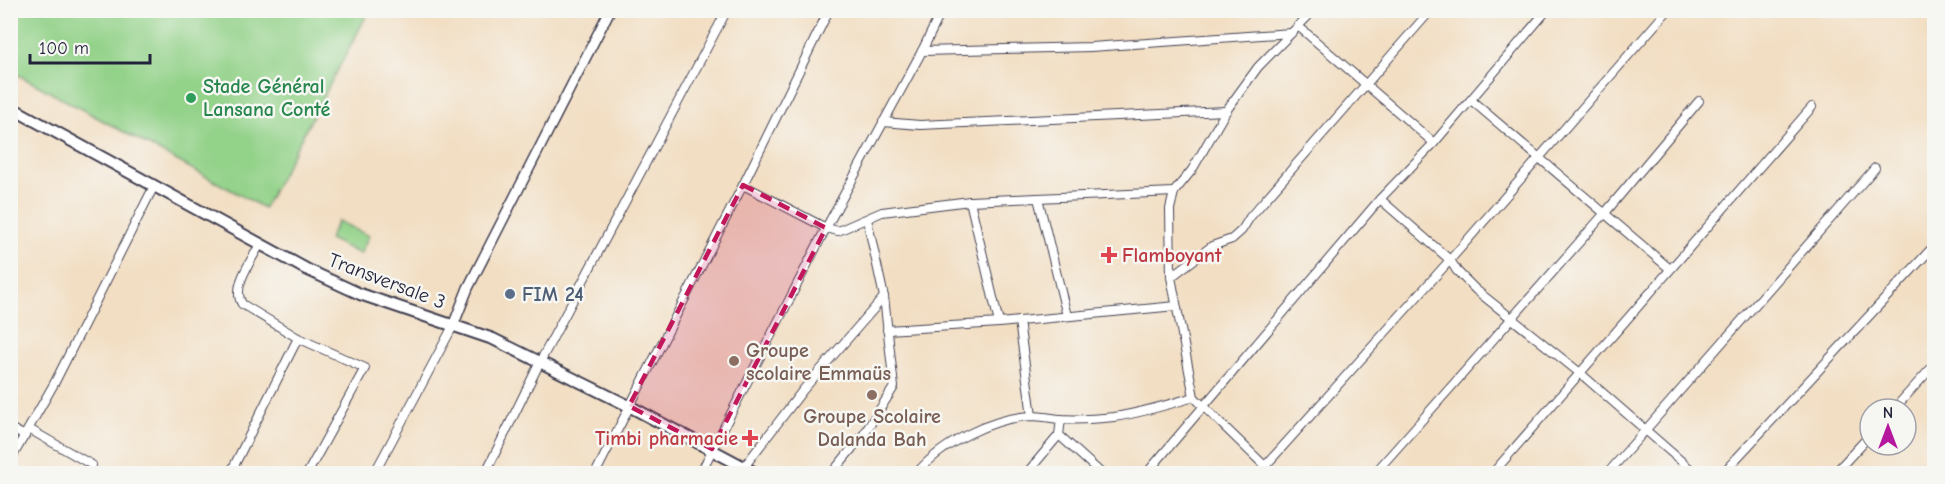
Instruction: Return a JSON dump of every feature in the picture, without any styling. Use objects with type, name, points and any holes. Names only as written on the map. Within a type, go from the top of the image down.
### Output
[{"type":"main road","name":"Transversale 3","points":[[10,107],[306,269],[360,294],[492,339],[629,406],[758,474]]},
{"type":"street","points":[[374,474],[453,326],[468,288],[610,10]]},
{"type":"street","points":[[485,474],[540,362],[727,10]]},
{"type":"street","points":[[595,474],[829,10]]},
{"type":"street","points":[[700,474],[826,228],[942,10]]},
{"type":"street","points":[[1273,474],[1194,397],[1171,277],[1170,209],[1174,192],[1192,170],[1226,111],[1258,67],[1314,10]]},
{"type":"street","points":[[1171,277],[1212,246],[1232,239],[1242,230],[1250,217],[1364,84],[1431,10]]},
{"type":"street","points":[[1146,474],[1380,199],[1434,143],[1547,10]]},
{"type":"street","points":[[1258,474],[1450,260],[1668,10]]},
{"type":"street","points":[[1298,26],[1434,143]]},
{"type":"street","points":[[922,51],[1090,47],[1291,33]]},
{"type":"street","points":[[1471,100],[1670,269]]},
{"type":"street","points":[[1374,474],[1605,213],[1699,101]]},
{"type":"street","points":[[1492,474],[1812,107]]},
{"type":"street","points":[[883,122],[920,125],[1226,111]]},
{"type":"street","points":[[1607,474],[1875,168]]},
{"type":"street","points":[[742,185],[826,228],[838,231],[882,212],[970,201],[1174,192]]},
{"type":"street","points":[[10,461],[100,294],[154,186]]},
{"type":"street","points":[[1038,198],[1066,316]]},
{"type":"street","points":[[1380,199],[1450,260],[1457,271],[1476,290],[1580,373],[1696,474]]},
{"type":"street","points":[[970,201],[999,323]]},
{"type":"street","points":[[831,474],[864,434],[894,387],[884,297],[867,219]]},
{"type":"street","points":[[260,244],[239,287],[239,299],[242,304],[298,338],[365,368],[308,473]]},
{"type":"street","points":[[1722,474],[1935,246]]},
{"type":"street","points":[[744,466],[803,390],[884,297]]},
{"type":"street","points":[[887,330],[999,323],[1176,306]]},
{"type":"street","points":[[1019,321],[1032,416]]},
{"type":"street","points":[[230,474],[298,338]]},
{"type":"street","points":[[1905,397],[1935,365]]},
{"type":"street","points":[[916,474],[929,458],[980,428],[1005,420],[1032,416],[1061,419],[1112,417],[1142,412],[1194,397]]},
{"type":"street","points":[[1026,474],[1059,435],[1061,419]]},
{"type":"street","points":[[10,428],[27,432],[92,465]]},
{"type":"street","points":[[1059,435],[1102,474]]},
{"type":"street","points":[[1834,474],[1858,448]]},
{"type":"highlighted area","points":[[743,185],[826,228],[712,449],[629,406]]},
{"type":"green space","name":"Stade Général Lansana Conté","points":[[10,11],[369,11],[264,208],[11,71]]},
{"type":"green space","points":[[338,221],[369,236],[360,254],[329,239]]},
{"type":"place","name":"Stade Général Lansana Conté","points":[[191,98]]},
{"type":"place","name":"Flamboyant","points":[[1109,255]]},
{"type":"place","name":"FIM 24","points":[[510,294]]},
{"type":"place","name":"Groupe scolaire Emmaüs","points":[[734,361]]},
{"type":"place","name":"Groupe Scolaire Dalanda Bah","points":[[872,395]]},
{"type":"place","name":"Timbi pharmacie","points":[[750,438]]}]
